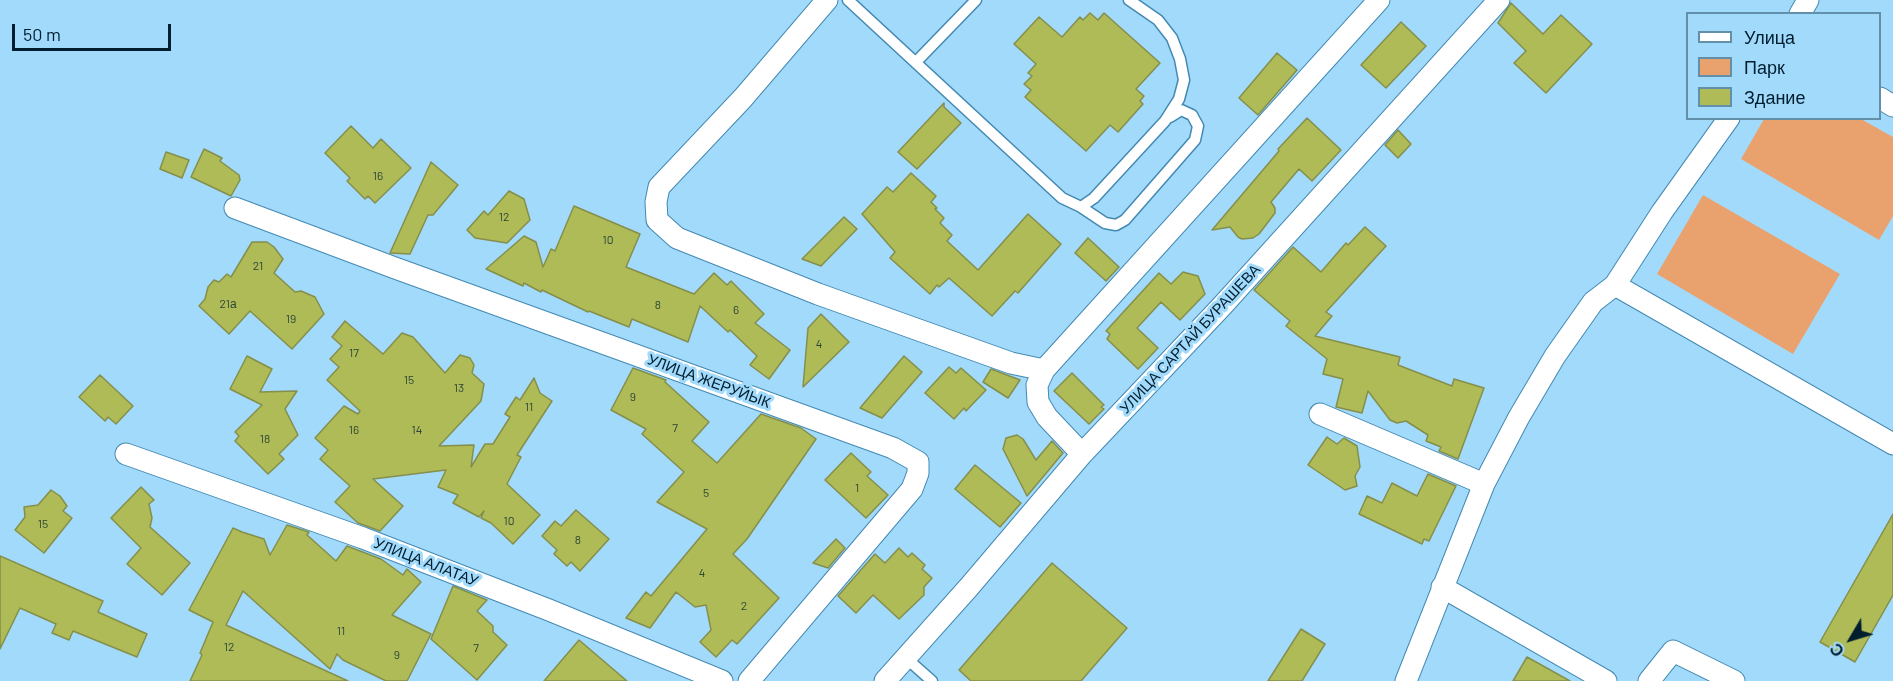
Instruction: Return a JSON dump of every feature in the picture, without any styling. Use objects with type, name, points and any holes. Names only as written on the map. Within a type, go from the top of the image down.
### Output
[{"type":"street","points":[[827,0],[743,98],[659,187],[656,202],[657,220],[677,238],[818,294],[1011,363],[1044,370]]},
{"type":"street","points":[[1082,454],[1047,417],[1038,402],[1037,385],[1044,370],[1379,0]]},
{"type":"street","name":"УЛИЦА САРТАЙ БУРАШЕВА","points":[[885,681],[969,587],[1082,454],[1230,297],[1499,0]]},
{"type":"street","points":[[1406,681],[1484,484],[1519,417],[1555,356],[1593,302],[1615,285],[1662,212],[1728,120]]},
{"type":"street","name":"УЛИЦА ЖЕРУЙЫК","points":[[235,208],[893,448],[918,462],[918,473],[912,489],[749,681]]},
{"type":"street","points":[[1615,285],[1893,444]]},
{"type":"street","points":[[1320,414],[1484,484]]},
{"type":"street","name":"УЛИЦА АЛАТАУ","points":[[126,454],[363,538],[549,610],[722,681]]},
{"type":"street","points":[[1442,587],[1606,681]]},
{"type":"street","points":[[1649,681],[1673,651],[1734,681]]},
{"type":"lane","points":[[848,0],[1062,198],[1105,223],[1116,225],[1125,220],[1195,140],[1198,126],[1192,115],[1181,110],[1165,121]]},
{"type":"lane","points":[[916,62],[976,0]]},
{"type":"lane","points":[[1081,207],[1094,198],[1165,121],[1179,99],[1184,80],[1172,38],[1158,20],[1129,0]]},
{"type":"lane","points":[[906,658],[932,681]]},
{"type":"green space","points":[[1763,120],[1863,120],[1893,137],[1893,216],[1879,240],[1741,159]]},
{"type":"green space","points":[[1703,195],[1840,274],[1793,354],[1657,274]]},
{"type":"building","points":[[1511,3],[1543,34],[1561,15],[1592,44],[1546,93],[1514,63],[1526,51],[1498,23]]},
{"type":"building","points":[[1090,13],[1098,20],[1104,13],[1160,63],[1136,89],[1144,96],[1140,101],[1143,104],[1118,132],[1110,125],[1086,151],[1025,97],[1031,90],[1024,84],[1032,76],[1028,73],[1036,64],[1014,44],[1039,17],[1062,37],[1080,17],[1083,20]]},
{"type":"building","points":[[1401,22],[1426,46],[1386,88],[1361,65]]},
{"type":"building","points":[[1277,53],[1297,70],[1258,115],[1239,98]]},
{"type":"building","points":[[944,103],[944,107],[961,123],[917,169],[898,152]]},
{"type":"building","points":[[1307,118],[1341,150],[1312,181],[1299,169],[1271,202],[1275,213],[1259,234],[1253,238],[1242,239],[1230,227],[1212,230],[1279,151],[1278,149]]},
{"type":"building","points":[[351,126],[373,148],[381,139],[411,168],[375,203],[368,196],[365,199],[347,181],[350,178],[325,153]]},
{"type":"building","points":[[1398,130],[1411,144],[1398,158],[1385,145]]},
{"type":"building","points":[[204,149],[222,158],[220,161],[239,175],[240,180],[231,196],[191,177]]},
{"type":"building","points":[[166,152],[189,160],[182,178],[160,169]]},
{"type":"building","points":[[431,162],[458,185],[433,215],[428,215],[410,254],[390,253]]},
{"type":"building","points":[[911,173],[936,196],[931,202],[944,218],[940,223],[952,235],[947,241],[978,270],[1028,214],[1061,244],[1018,293],[1015,291],[992,316],[949,278],[939,287],[937,285],[930,294],[890,258],[895,252],[862,214],[887,187],[893,192]]},
{"type":"building","points":[[509,191],[524,199],[530,220],[507,243],[475,238],[467,230],[484,211],[488,215]]},
{"type":"building","points":[[574,206],[640,234],[626,267],[694,294],[714,273],[727,285],[731,281],[764,314],[755,323],[790,350],[769,379],[750,365],[757,356],[700,306],[688,342],[632,319],[629,327],[588,312],[524,283],[523,286],[486,269],[524,236],[536,242],[543,267],[551,249],[555,251]]},
{"type":"building","points":[[844,217],[857,229],[821,266],[802,259]]},
{"type":"building","points":[[1365,227],[1386,246],[1326,312],[1332,316],[1315,336],[1400,357],[1398,365],[1452,386],[1454,379],[1484,388],[1458,459],[1439,451],[1441,447],[1426,441],[1428,435],[1406,421],[1397,423],[1390,420],[1368,391],[1362,413],[1336,407],[1343,379],[1323,374],[1327,359],[1286,326],[1290,321],[1254,290],[1293,247],[1321,272],[1346,243],[1348,245]]},
{"type":"building","points":[[1088,238],[1119,267],[1106,281],[1075,253]]},
{"type":"building","points":[[252,242],[267,242],[274,247],[283,259],[274,273],[295,292],[301,291],[315,297],[324,314],[292,349],[250,311],[229,334],[199,306],[214,280],[219,282],[227,274],[231,277]]},
{"type":"building","points":[[1183,272],[1198,276],[1205,294],[1180,320],[1161,302],[1137,328],[1158,348],[1138,369],[1107,339],[1110,334],[1106,331],[1159,273],[1171,284]]},
{"type":"building","points":[[821,314],[849,342],[803,387],[808,328]]},
{"type":"building","points":[[345,321],[383,354],[402,333],[413,337],[445,373],[460,355],[470,358],[474,365],[472,373],[484,384],[481,401],[439,446],[474,445],[471,467],[485,444],[493,444],[510,417],[505,414],[516,397],[520,400],[534,378],[540,393],[552,401],[517,455],[521,457],[507,484],[540,515],[513,544],[491,523],[481,518],[484,511],[479,517],[453,503],[458,495],[438,487],[446,470],[373,479],[403,506],[380,531],[358,523],[335,502],[350,486],[320,459],[328,450],[315,438],[344,406],[358,414],[360,411],[327,380],[339,367],[330,359],[342,346],[332,337]]},
{"type":"building","points":[[247,356],[272,369],[260,392],[297,391],[285,409],[298,435],[279,454],[284,459],[268,474],[235,441],[239,436],[235,432],[262,405],[230,389]]},
{"type":"building","points":[[904,356],[922,372],[882,418],[860,408]]},
{"type":"building","points":[[949,367],[956,373],[961,368],[986,390],[966,411],[964,408],[954,419],[925,393]]},
{"type":"building","points":[[633,368],[666,380],[665,382],[709,422],[692,441],[717,463],[761,414],[801,428],[816,439],[747,539],[733,554],[779,598],[737,644],[732,640],[716,657],[700,642],[711,630],[706,605],[695,607],[676,592],[650,628],[626,618],[646,592],[651,596],[707,529],[657,502],[684,472],[642,434],[646,429],[611,410]]},
{"type":"building","points":[[991,369],[1020,380],[1008,398],[983,382]]},
{"type":"building","points":[[1072,373],[1104,405],[1101,407],[1104,409],[1089,424],[1054,391]]},
{"type":"building","points":[[100,375],[133,406],[116,424],[108,417],[105,421],[79,397]]},
{"type":"building","points":[[1017,435],[1023,439],[1036,460],[1052,441],[1063,453],[1027,496],[1003,449],[1006,438]]},
{"type":"building","points":[[1327,437],[1337,444],[1344,438],[1357,446],[1360,467],[1355,476],[1357,486],[1345,490],[1308,465]]},
{"type":"building","points":[[851,453],[871,472],[867,476],[888,495],[866,518],[825,480]]},
{"type":"building","points":[[975,465],[1021,503],[1000,527],[955,489]]},
{"type":"building","points":[[1428,474],[1456,486],[1429,541],[1424,539],[1422,544],[1359,514],[1367,496],[1382,503],[1392,483],[1417,496]]},
{"type":"building","points":[[141,487],[154,500],[149,504],[152,518],[150,527],[190,563],[162,595],[127,564],[141,548],[111,518]]},
{"type":"building","points":[[51,490],[60,496],[67,506],[63,511],[72,518],[44,553],[15,530],[25,517],[24,507],[38,505]]},
{"type":"building","points":[[576,510],[609,539],[580,571],[571,562],[567,566],[554,554],[557,550],[542,536],[555,521],[561,526]]},
{"type":"building","points":[[1893,514],[1893,595],[1855,662],[1820,642]]},
{"type":"building","points":[[287,525],[309,532],[307,535],[336,561],[347,546],[381,559],[403,575],[407,569],[421,582],[392,615],[431,634],[407,681],[386,681],[343,660],[337,654],[330,669],[243,591],[226,625],[348,681],[190,681],[213,622],[189,610],[233,528],[264,539],[270,555]]},
{"type":"building","points":[[836,539],[845,548],[828,568],[813,563]]},
{"type":"building","points":[[899,548],[908,557],[912,553],[925,565],[922,569],[932,578],[924,587],[924,595],[899,619],[873,595],[856,613],[838,596],[875,554],[885,563]]},
{"type":"building","points":[[0,556],[103,601],[98,612],[147,634],[137,657],[73,631],[69,640],[52,633],[56,624],[20,608],[0,649]]},
{"type":"building","points":[[1052,563],[1127,628],[1081,681],[971,681],[959,670]]},
{"type":"building","points":[[453,586],[487,600],[477,611],[493,626],[493,632],[507,645],[477,680],[431,639]]},
{"type":"building","points":[[1301,629],[1325,644],[1302,681],[1268,681]]},
{"type":"building","points":[[579,640],[627,681],[544,681]]},
{"type":"building","points":[[1527,657],[1570,681],[1513,681]]}]
